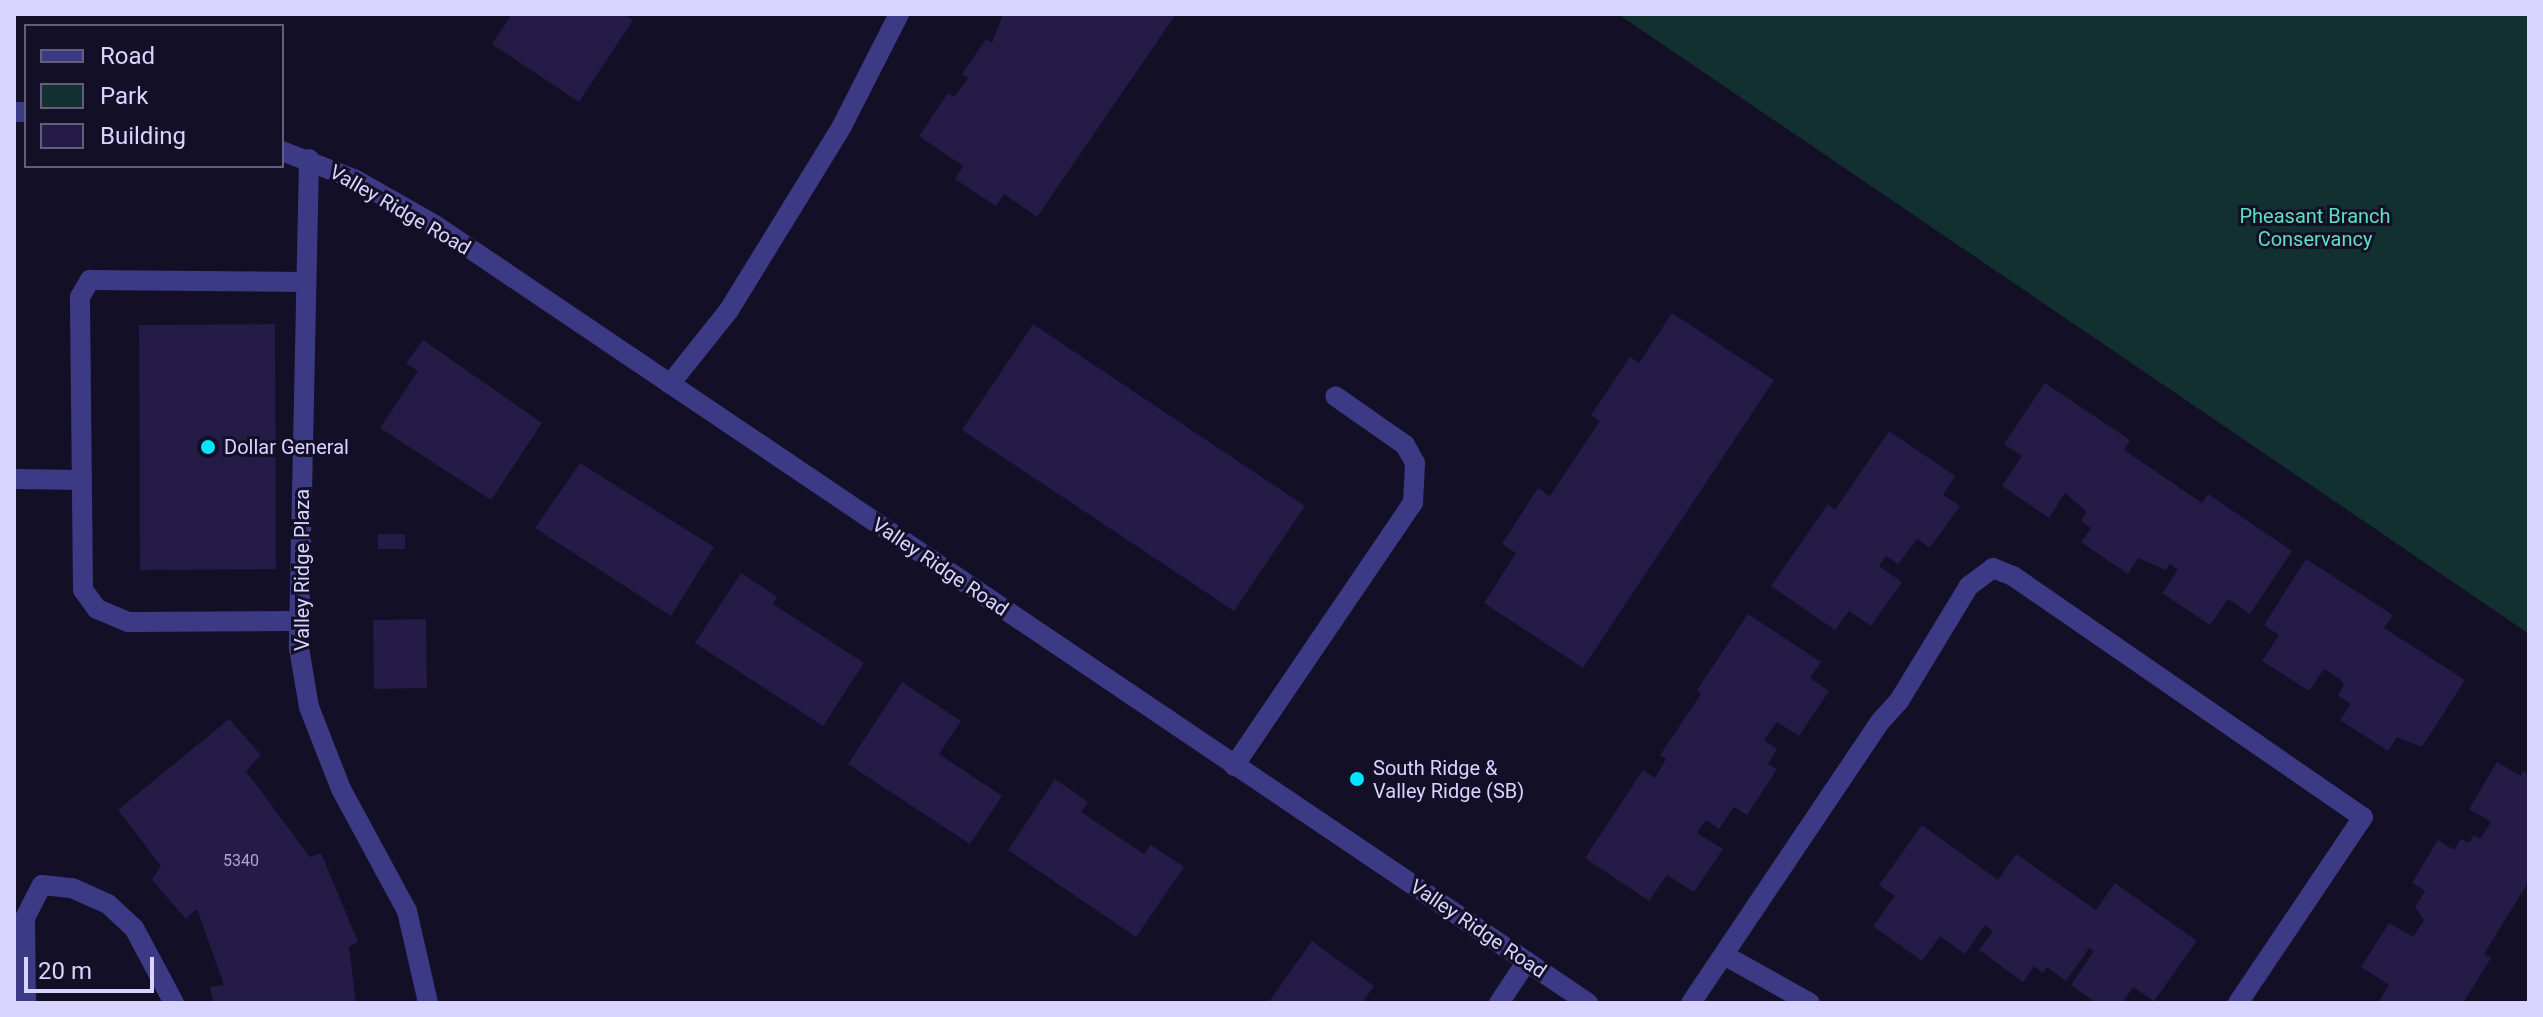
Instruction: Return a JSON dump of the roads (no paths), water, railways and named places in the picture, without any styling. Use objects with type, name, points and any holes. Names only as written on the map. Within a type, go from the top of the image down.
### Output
[{"type":"street","points":[[670,384],[729,310],[842,126],[899,14]]},
{"type":"street","name":"Valley Ridge Road","points":[[284,152],[309,159],[435,225],[1588,1003]]},
{"type":"street","name":"Valley Ridge Plaza","points":[[309,159],[300,621],[309,707],[341,789],[407,911],[428,1003]]},
{"type":"street","points":[[300,621],[128,622],[97,609],[83,590],[80,297],[90,280],[306,282]]},
{"type":"street","points":[[1234,766],[1413,503],[1415,463],[1405,445],[1335,396]]},
{"type":"street","points":[[14,479],[82,480]]},
{"type":"street","points":[[1691,1003],[1899,701],[1969,586],[1993,568],[2013,576],[2363,817],[2238,1003]]},
{"type":"street","points":[[26,1003],[25,918],[42,885],[72,888],[108,904],[134,928],[174,1003]]},
{"type":"street","points":[[1724,955],[1810,1003]]},
{"type":"street","points":[[1499,1003],[1527,961]]},
{"type":"place","name":"Dollar General","points":[[208,447]]},
{"type":"place","name":"South Ridge & Valley Ridge (SB)","points":[[1357,779]]},
{"type":"park label","name":"Pheasant Branch Conservancy","points":[[2315,228]]}]
